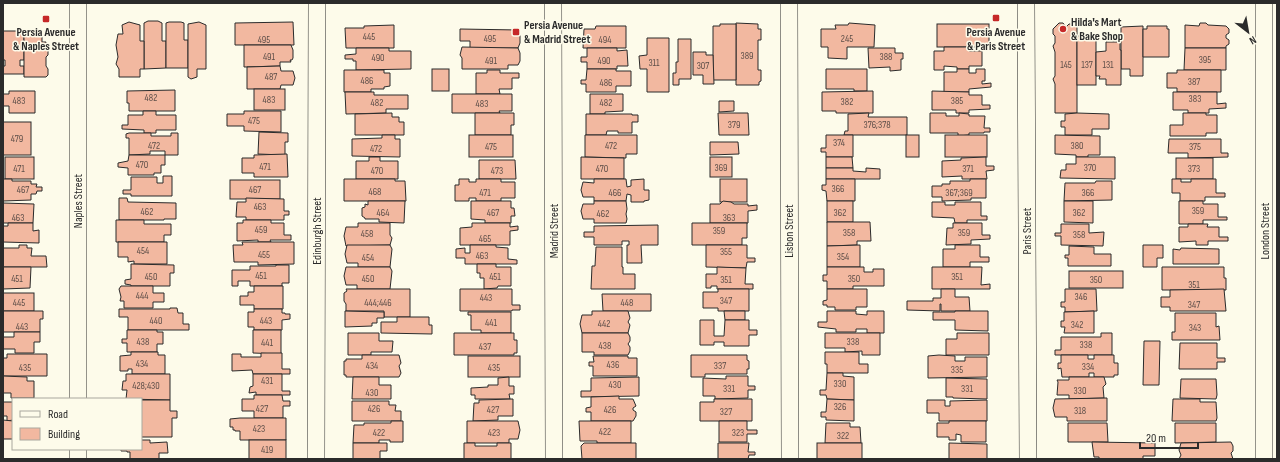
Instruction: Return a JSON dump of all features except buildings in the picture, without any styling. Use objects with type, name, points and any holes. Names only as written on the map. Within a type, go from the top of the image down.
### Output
[{"type":"street","name":"Naples Street","points":[[78,3],[78,398]]},
{"type":"street","name":"Edinburgh Street","points":[[316,459],[317,3]]},
{"type":"street","name":"Madrid Street","points":[[553,3],[554,459]]},
{"type":"street","name":"Lisbon Street","points":[[789,3],[790,459]]},
{"type":"street","name":"Paris Street","points":[[1026,3],[1028,459]]},
{"type":"street","name":"London Street","points":[[1264,3],[1264,459]]},
{"type":"place","name":"Persia Avenue & Paris Street","points":[[996,18]]},
{"type":"place","name":"Persia Avenue & Naples Street","points":[[46,19]]},
{"type":"place","name":"Hilda's Mart & Bake Shop","points":[[1063,29]]},
{"type":"place","name":"Persia Avenue & Madrid Street","points":[[516,32]]}]
